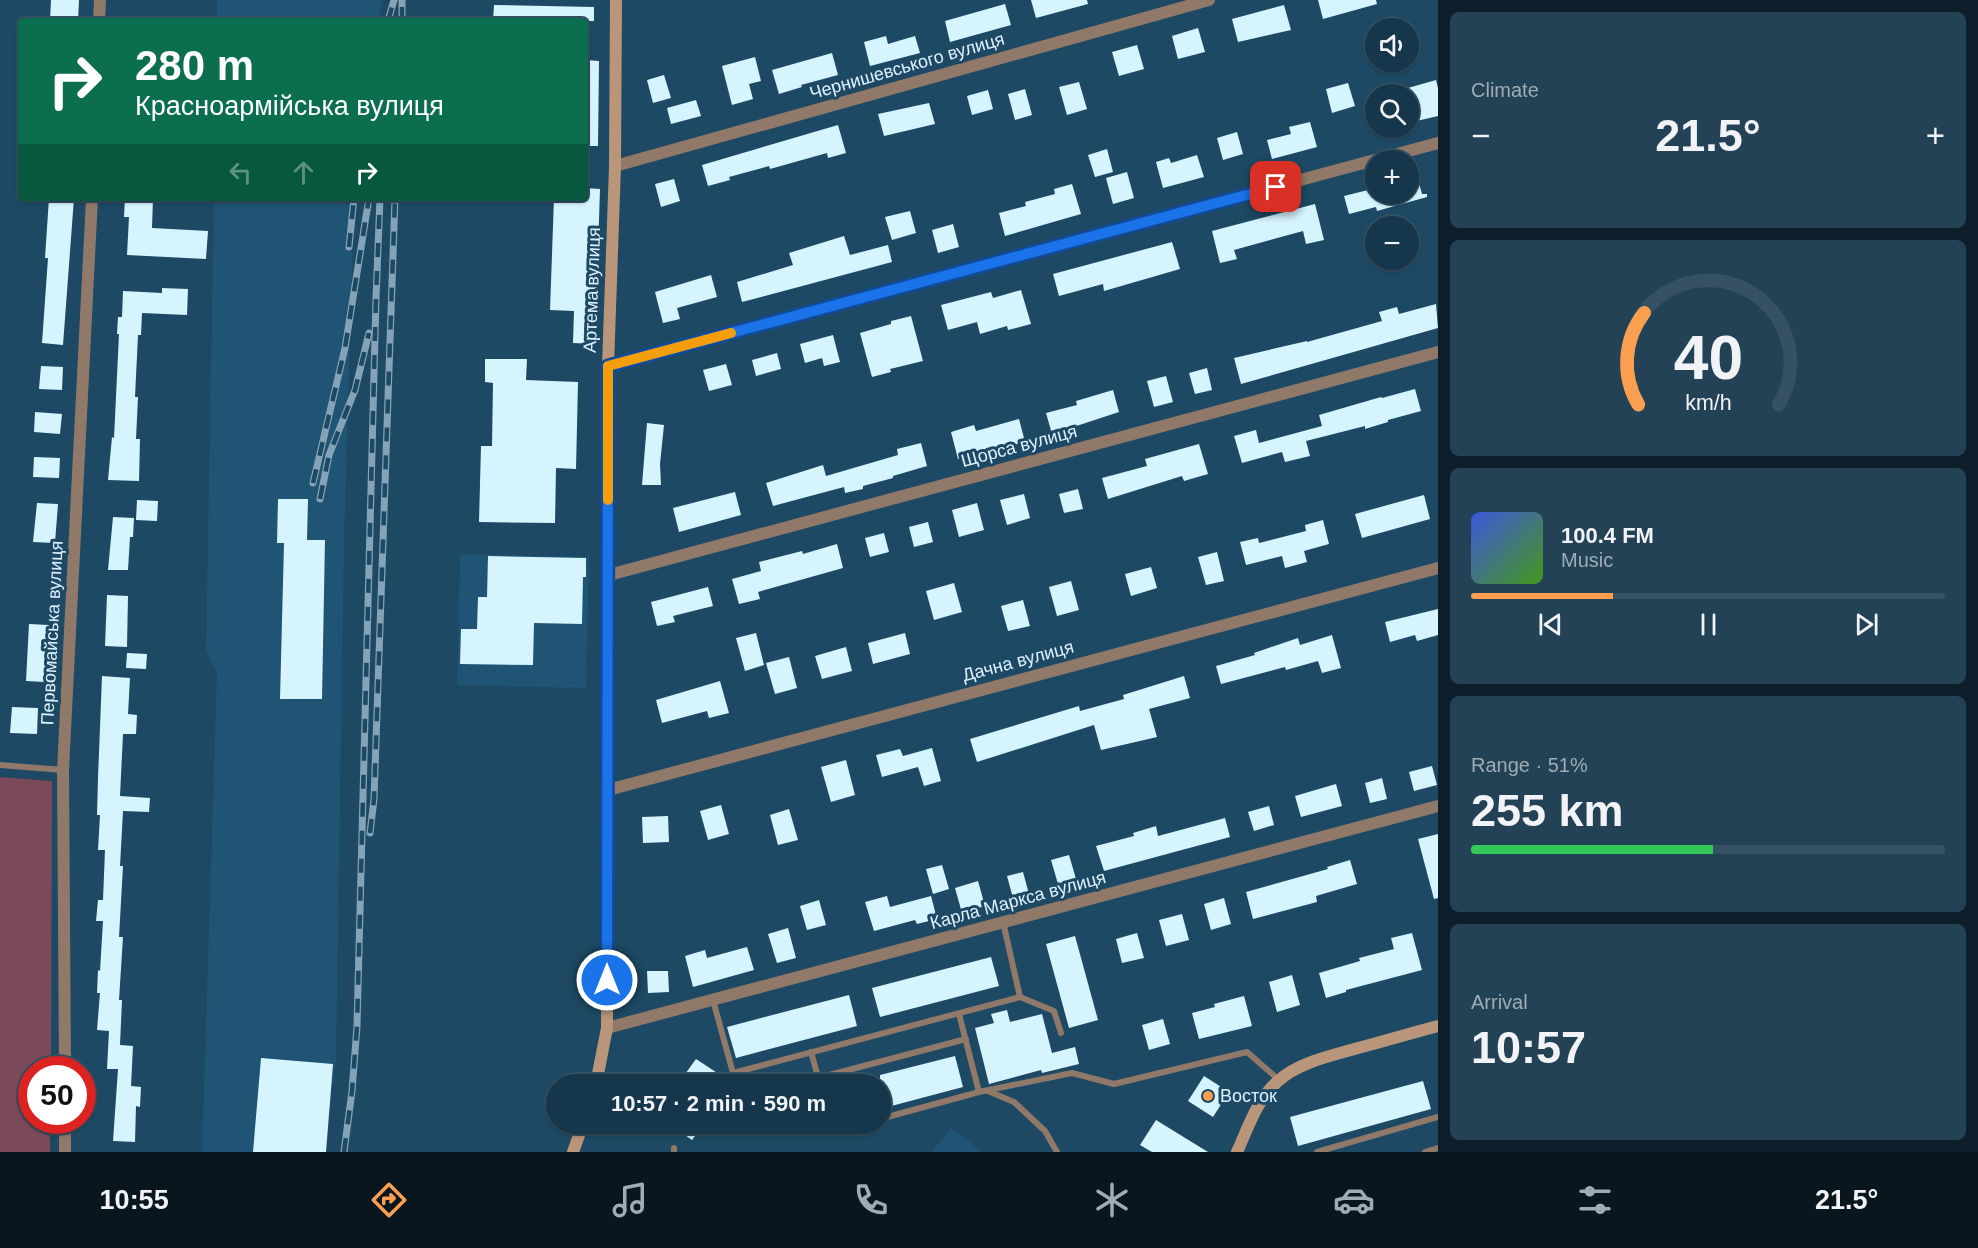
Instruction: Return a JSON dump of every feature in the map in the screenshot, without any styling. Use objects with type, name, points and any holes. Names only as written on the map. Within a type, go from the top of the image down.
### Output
[{"type":"main road","name":"Артема вулиця","points":[[598,1074],[607,1028],[608,366],[615,166],[616,0]]},
{"type":"main road","points":[[1237,1152],[1257,1108],[1278,1080],[1319,1059],[1438,1027]]},
{"type":"main road","points":[[573,1152],[579,1134]]},
{"type":"street","points":[[99,18],[100,0]]},
{"type":"street","name":"Чернишевського вулиця","points":[[615,166],[1209,0]]},
{"type":"street","points":[[608,366],[1438,143]]},
{"type":"street","name":"Первомайська вулиця","points":[[65,1056],[63,770],[92,201]]},
{"type":"street","name":"Щорса вулиця","points":[[609,575],[1438,352]]},
{"type":"street","name":"Дачна вулиця","points":[[608,790],[1438,568]]},
{"type":"street","name":"Карла Маркса вулиця","points":[[607,1028],[1438,806]]},
{"type":"street","points":[[65,1134],[65,1152]]},
{"type":"lane","points":[[0,765],[63,770]]},
{"type":"lane","points":[[1003,922],[1020,997]]},
{"type":"lane","points":[[713,1000],[733,1073],[1020,997],[1054,1011],[1060,1033]]},
{"type":"lane","points":[[959,1014],[983,1091]]},
{"type":"lane","points":[[844,1074],[966,1039]]},
{"type":"lane","points":[[812,1052],[817,1074]]},
{"type":"lane","points":[[891,1116],[983,1091],[1072,1073],[1114,1084],[1247,1052],[1278,1080]]},
{"type":"lane","points":[[983,1091],[1014,1102],[1045,1131],[1057,1152]]},
{"type":"lane","points":[[1317,1152],[1438,1117]]},
{"type":"lane","points":[[1425,1152],[1438,1148]]},
{"type":"shaded area","points":[[217,0],[383,0],[379,18],[217,18]]},
{"type":"shaded area","points":[[214,201],[354,201],[344,543],[336,1062],[323,1152],[202,1152],[217,673],[206,650]]},
{"type":"shaded area","points":[[460,554],[589,557],[586,688],[457,685]]},
{"type":"shaded area","points":[[0,777],[52,781],[51,1056],[18,1056],[18,1134],[50,1134],[50,1152],[0,1152]]},
{"type":"shaded area","points":[[951,1128],[983,1152],[932,1152]]},
{"type":"building","points":[[51,0],[79,0],[78,18],[50,18]]},
{"type":"building","points":[[1031,0],[1087,0],[1088,4],[1036,18]]},
{"type":"building","points":[[1318,0],[1376,0],[1377,4],[1323,19]]},
{"type":"building","points":[[1005,4],[1011,25],[950,42],[945,21]]},
{"type":"building","points":[[494,5],[594,7],[594,21],[588,21],[588,18],[493,18]]},
{"type":"building","points":[[1284,5],[1291,30],[1238,42],[1232,19]]},
{"type":"building","points":[[1198,28],[1205,52],[1178,59],[1172,36]]},
{"type":"building","points":[[886,36],[888,44],[915,36],[920,53],[870,66],[864,42]]},
{"type":"building","points":[[1137,45],[1144,69],[1119,76],[1112,52]]},
{"type":"building","points":[[832,53],[838,75],[801,85],[802,87],[779,94],[772,70]]},
{"type":"building","points":[[755,57],[761,81],[749,84],[753,99],[732,105],[722,66]]},
{"type":"building","points":[[588,60],[599,61],[598,146],[588,146]]},
{"type":"building","points":[[664,75],[671,98],[653,103],[647,80]]},
{"type":"building","points":[[1436,80],[1438,116],[1419,120],[1419,85]]},
{"type":"building","points":[[1079,82],[1087,109],[1067,115],[1059,87]]},
{"type":"building","points":[[1348,83],[1355,106],[1332,113],[1326,89]]},
{"type":"building","points":[[1025,89],[1032,115],[1015,120],[1008,94]]},
{"type":"building","points":[[988,90],[993,109],[972,115],[967,96]]},
{"type":"building","points":[[696,100],[701,116],[671,124],[667,108]]},
{"type":"building","points":[[929,103],[935,124],[884,136],[878,114]]},
{"type":"building","points":[[1310,122],[1317,147],[1272,159],[1267,140],[1291,134],[1289,127]]},
{"type":"building","points":[[838,125],[846,153],[828,158],[827,153],[770,169],[769,166],[729,177],[730,180],[708,186],[702,165]]},
{"type":"building","points":[[1237,132],[1243,154],[1223,160],[1217,138]]},
{"type":"building","points":[[1107,149],[1113,172],[1095,177],[1088,155]]},
{"type":"building","points":[[1197,155],[1204,177],[1163,188],[1156,162],[1169,158],[1171,163]]},
{"type":"building","points":[[1127,172],[1134,198],[1113,204],[1106,178]]},
{"type":"building","points":[[674,179],[680,201],[661,207],[655,184]]},
{"type":"building","points":[[1419,183],[1422,194],[1427,194],[1427,197],[1419,199]]},
{"type":"building","points":[[1072,184],[1081,214],[1005,236],[999,213],[1026,206],[1025,202],[1055,194],[1054,189]]},
{"type":"building","points":[[588,188],[600,189],[595,344],[573,343],[574,311],[550,310],[554,201],[588,201]]},
{"type":"building","points":[[1365,191],[1365,204],[1402,204],[1377,211],[1376,207],[1349,214],[1344,196]]},
{"type":"building","points":[[49,201],[74,201],[63,345],[42,343],[48,258],[45,258]]},
{"type":"building","points":[[125,201],[153,201],[152,228],[208,231],[206,259],[127,255],[129,217],[124,217]]},
{"type":"building","points":[[1315,204],[1324,240],[1306,244],[1303,231],[1234,250],[1237,259],[1220,263],[1212,231]]},
{"type":"building","points":[[910,211],[916,233],[892,240],[885,217]]},
{"type":"building","points":[[953,224],[959,247],[938,253],[932,230]]},
{"type":"building","points":[[844,236],[850,255],[888,245],[892,262],[742,302],[737,282],[793,265],[789,253]]},
{"type":"building","points":[[1172,242],[1180,269],[1104,291],[1103,284],[1059,296],[1053,274]]},
{"type":"building","points":[[711,275],[717,297],[677,308],[680,319],[663,323],[655,292]]},
{"type":"building","points":[[162,288],[188,289],[187,315],[142,313],[141,335],[138,335],[135,397],[138,397],[136,439],[140,439],[139,481],[108,480],[112,437],[114,438],[118,317],[122,317],[123,291],[162,293]]},
{"type":"building","points":[[1021,290],[1031,324],[1008,330],[1007,326],[980,334],[977,322],[948,330],[941,305],[991,292],[993,298]]},
{"type":"building","points":[[1436,304],[1438,328],[1241,384],[1234,358],[1307,342],[1382,321],[1379,312],[1397,307],[1399,314]]},
{"type":"building","points":[[911,316],[923,361],[890,369],[891,372],[872,377],[860,333]]},
{"type":"building","points":[[833,335],[840,362],[824,366],[822,358],[805,363],[800,344]]},
{"type":"building","points":[[777,353],[781,369],[756,376],[752,360]]},
{"type":"building","points":[[485,359],[527,359],[526,380],[578,382],[576,469],[556,468],[555,523],[479,522],[481,446],[492,446],[493,383],[485,382]]},
{"type":"building","points":[[726,364],[732,385],[709,391],[703,370]]},
{"type":"building","points":[[41,366],[63,367],[62,390],[39,389]]},
{"type":"building","points":[[1207,368],[1212,390],[1195,394],[1189,373]]},
{"type":"building","points":[[1166,376],[1173,402],[1154,407],[1147,381]]},
{"type":"building","points":[[1415,389],[1421,411],[1365,429],[1365,426],[1306,441],[1310,456],[1285,462],[1282,452],[1242,463],[1234,436],[1256,430],[1259,443],[1322,426],[1319,415]]},
{"type":"building","points":[[1113,390],[1119,412],[1052,434],[1046,413],[1077,405],[1076,401]]},
{"type":"building","points":[[35,412],[62,414],[60,434],[34,432]]},
{"type":"building","points":[[1019,419],[1025,442],[958,459],[951,432],[974,425],[976,431]]},
{"type":"building","points":[[647,423],[664,425],[660,464],[661,485],[642,485]]},
{"type":"building","points":[[921,443],[927,466],[863,486],[863,489],[845,493],[844,487],[773,506],[766,483],[823,465],[826,476],[898,455],[897,449]]},
{"type":"building","points":[[1199,444],[1208,474],[1184,481],[1182,476],[1108,499],[1102,478],[1147,466],[1145,459]]},
{"type":"building","points":[[34,457],[60,458],[59,478],[33,477]]},
{"type":"building","points":[[1078,489],[1083,509],[1064,513],[1059,494]]},
{"type":"building","points":[[735,492],[741,515],[679,532],[673,508]]},
{"type":"building","points":[[1024,494],[1030,518],[1007,525],[1000,500]]},
{"type":"building","points":[[1424,495],[1430,519],[1362,538],[1355,514]]},
{"type":"building","points":[[278,499],[308,499],[307,540],[325,540],[322,699],[280,699],[284,543],[277,543]]},
{"type":"building","points":[[137,500],[158,501],[157,521],[136,520]]},
{"type":"building","points":[[37,503],[58,504],[55,543],[33,542]]},
{"type":"building","points":[[977,503],[984,530],[959,537],[952,510]]},
{"type":"building","points":[[113,517],[134,518],[128,570],[108,570]]},
{"type":"building","points":[[1323,520],[1329,544],[1304,551],[1307,562],[1285,568],[1282,556],[1246,565],[1240,542],[1258,538],[1259,543],[1306,531],[1305,525]]},
{"type":"building","points":[[928,522],[933,542],[914,547],[909,527]]},
{"type":"building","points":[[884,533],[889,552],[870,557],[865,538]]},
{"type":"building","points":[[837,544],[843,568],[758,592],[760,599],[739,604],[732,579],[761,571],[759,562],[802,551],[803,554]]},
{"type":"building","points":[[1217,552],[1224,581],[1206,585],[1198,557]]},
{"type":"building","points":[[488,556],[586,558],[586,577],[583,577],[582,624],[534,623],[533,665],[460,664],[461,629],[477,629],[478,597],[487,597]]},
{"type":"building","points":[[1151,567],[1157,588],[1131,596],[1125,574]]},
{"type":"building","points":[[1071,581],[1079,610],[1057,616],[1049,587]]},
{"type":"building","points":[[954,583],[962,612],[934,620],[926,591]]},
{"type":"building","points":[[708,587],[713,606],[673,616],[675,622],[657,626],[651,602]]},
{"type":"building","points":[[107,595],[128,596],[127,647],[105,646]]},
{"type":"building","points":[[1023,600],[1030,626],[1008,631],[1001,606]]},
{"type":"building","points":[[1438,609],[1438,635],[1417,641],[1415,635],[1390,642],[1385,622]]},
{"type":"building","points":[[29,624],[49,625],[45,682],[26,681]]},
{"type":"building","points":[[756,633],[764,665],[745,671],[736,638]]},
{"type":"building","points":[[905,633],[910,654],[873,664],[868,643]]},
{"type":"building","points":[[1332,635],[1341,668],[1322,673],[1318,661],[1221,684],[1216,666],[1255,655],[1254,653],[1298,638],[1300,645]]},
{"type":"building","points":[[846,647],[852,671],[822,679],[815,656]]},
{"type":"building","points":[[127,653],[147,654],[146,669],[126,668]]},
{"type":"building","points":[[789,657],[797,688],[775,694],[766,663]]},
{"type":"building","points":[[102,676],[130,678],[128,714],[137,715],[136,734],[123,734],[120,796],[150,798],[149,812],[123,811],[120,866],[123,866],[119,937],[123,937],[119,1000],[122,1000],[120,1045],[133,1046],[131,1086],[141,1087],[140,1107],[136,1106],[135,1142],[113,1141],[118,1069],[107,1069],[109,1031],[97,1030],[100,993],[97,993],[98,970],[100,971],[103,921],[96,921],[98,900],[103,900],[105,850],[98,850],[100,815],[97,815]]},
{"type":"building","points":[[1184,676],[1190,698],[1149,709],[1157,737],[1101,750],[1094,725],[977,762],[970,739],[1079,706],[1080,711],[1124,699],[1123,695]]},
{"type":"building","points":[[720,681],[729,713],[709,718],[707,711],[662,723],[656,700]]},
{"type":"building","points":[[12,707],[38,708],[37,734],[10,733]]},
{"type":"building","points":[[932,748],[941,781],[924,786],[918,767],[882,777],[876,755],[900,749],[903,756]]},
{"type":"building","points":[[846,760],[855,795],[831,802],[821,767]]},
{"type":"building","points":[[1432,766],[1437,785],[1414,791],[1409,772]]},
{"type":"building","points":[[1382,778],[1387,799],[1370,803],[1365,783]]},
{"type":"building","points":[[1336,784],[1342,806],[1301,817],[1295,796]]},
{"type":"building","points":[[721,805],[729,834],[708,840],[700,811]]},
{"type":"building","points":[[1269,806],[1274,825],[1254,831],[1248,812]]},
{"type":"building","points":[[789,809],[798,840],[778,845],[770,815]]},
{"type":"building","points":[[668,816],[669,842],[643,843],[642,817]]},
{"type":"building","points":[[1225,818],[1230,837],[1104,871],[1096,846],[1134,836],[1133,833],[1156,826],[1158,836]]},
{"type":"building","points":[[1438,834],[1438,898],[1434,899],[1418,839]]},
{"type":"building","points":[[1069,855],[1076,879],[1058,884],[1051,860]]},
{"type":"building","points":[[1350,860],[1357,884],[1316,896],[1317,902],[1253,919],[1246,892],[1328,869],[1327,867]]},
{"type":"building","points":[[942,865],[949,889],[933,894],[926,869]]},
{"type":"building","points":[[1023,872],[1029,894],[1013,898],[1007,876]]},
{"type":"building","points":[[978,881],[985,906],[962,913],[955,888]]},
{"type":"building","points":[[887,896],[890,907],[931,896],[937,919],[917,924],[915,920],[874,931],[865,902]]},
{"type":"building","points":[[1224,898],[1231,924],[1211,930],[1204,904]]},
{"type":"building","points":[[819,900],[826,925],[807,930],[800,906]]},
{"type":"building","points":[[1182,914],[1189,940],[1166,946],[1159,920]]},
{"type":"building","points":[[788,928],[796,958],[777,963],[768,934]]},
{"type":"building","points":[[1137,933],[1144,958],[1122,963],[1116,939]]},
{"type":"building","points":[[1412,933],[1422,970],[1346,990],[1346,992],[1326,998],[1319,973],[1360,961],[1359,958],[1394,949],[1391,938]]},
{"type":"building","points":[[1075,936],[1098,1020],[1069,1028],[1046,944]]},
{"type":"building","points":[[747,947],[754,970],[693,987],[685,956],[705,950],[707,958]]},
{"type":"building","points":[[991,957],[999,986],[880,1017],[872,988]]},
{"type":"building","points":[[647,971],[668,971],[669,992],[648,993]]},
{"type":"building","points":[[1292,975],[1300,1005],[1277,1012],[1269,982]]},
{"type":"building","points":[[849,995],[857,1026],[736,1058],[727,1027]]},
{"type":"building","points":[[1244,996],[1252,1026],[1199,1039],[1192,1013]]},
{"type":"building","points":[[1007,1010],[1010,1022],[1042,1014],[1052,1053],[1075,1047],[1079,1064],[1042,1073],[1041,1070],[989,1084],[975,1028],[994,1023],[991,1014]]},
{"type":"building","points":[[1163,1019],[1170,1044],[1149,1050],[1142,1025]]},
{"type":"building","points":[[955,1056],[963,1087],[891,1106],[891,1074],[884,1074]]},
{"type":"building","points":[[261,1058],[333,1064],[326,1152],[253,1152]]},
{"type":"building","points":[[696,1059],[719,1074],[685,1074]]},
{"type":"building","name":"Восток","points":[[1204,1076],[1229,1092],[1213,1117],[1188,1101]]},
{"type":"building","points":[[1423,1081],[1431,1109],[1298,1146],[1290,1117]]},
{"type":"building","points":[[1156,1120],[1208,1152],[1152,1152],[1140,1145]]},
{"type":"building","points":[[683,1134],[696,1134],[692,1140]]},
{"type":"railway","points":[[389,18],[394,0]]},
{"type":"railway","points":[[402,0],[402,18]]},
{"type":"railway","points":[[349,247],[354,201]]},
{"type":"railway","points":[[313,483],[345,348],[369,201]]},
{"type":"railway","points":[[344,1152],[357,1026],[380,201]]},
{"type":"railway","points":[[370,833],[374,799],[395,201]]},
{"type":"railway","points":[[320,499],[329,455],[355,390],[369,333]]},
{"type":"slow traffic","points":[[608,500],[608,366],[731,333]]},
{"type":"place","name":"Восток","points":[[1208,1096]]},
{"type":"route","points":[[607,980],[608,366],[1276,187]]}]
